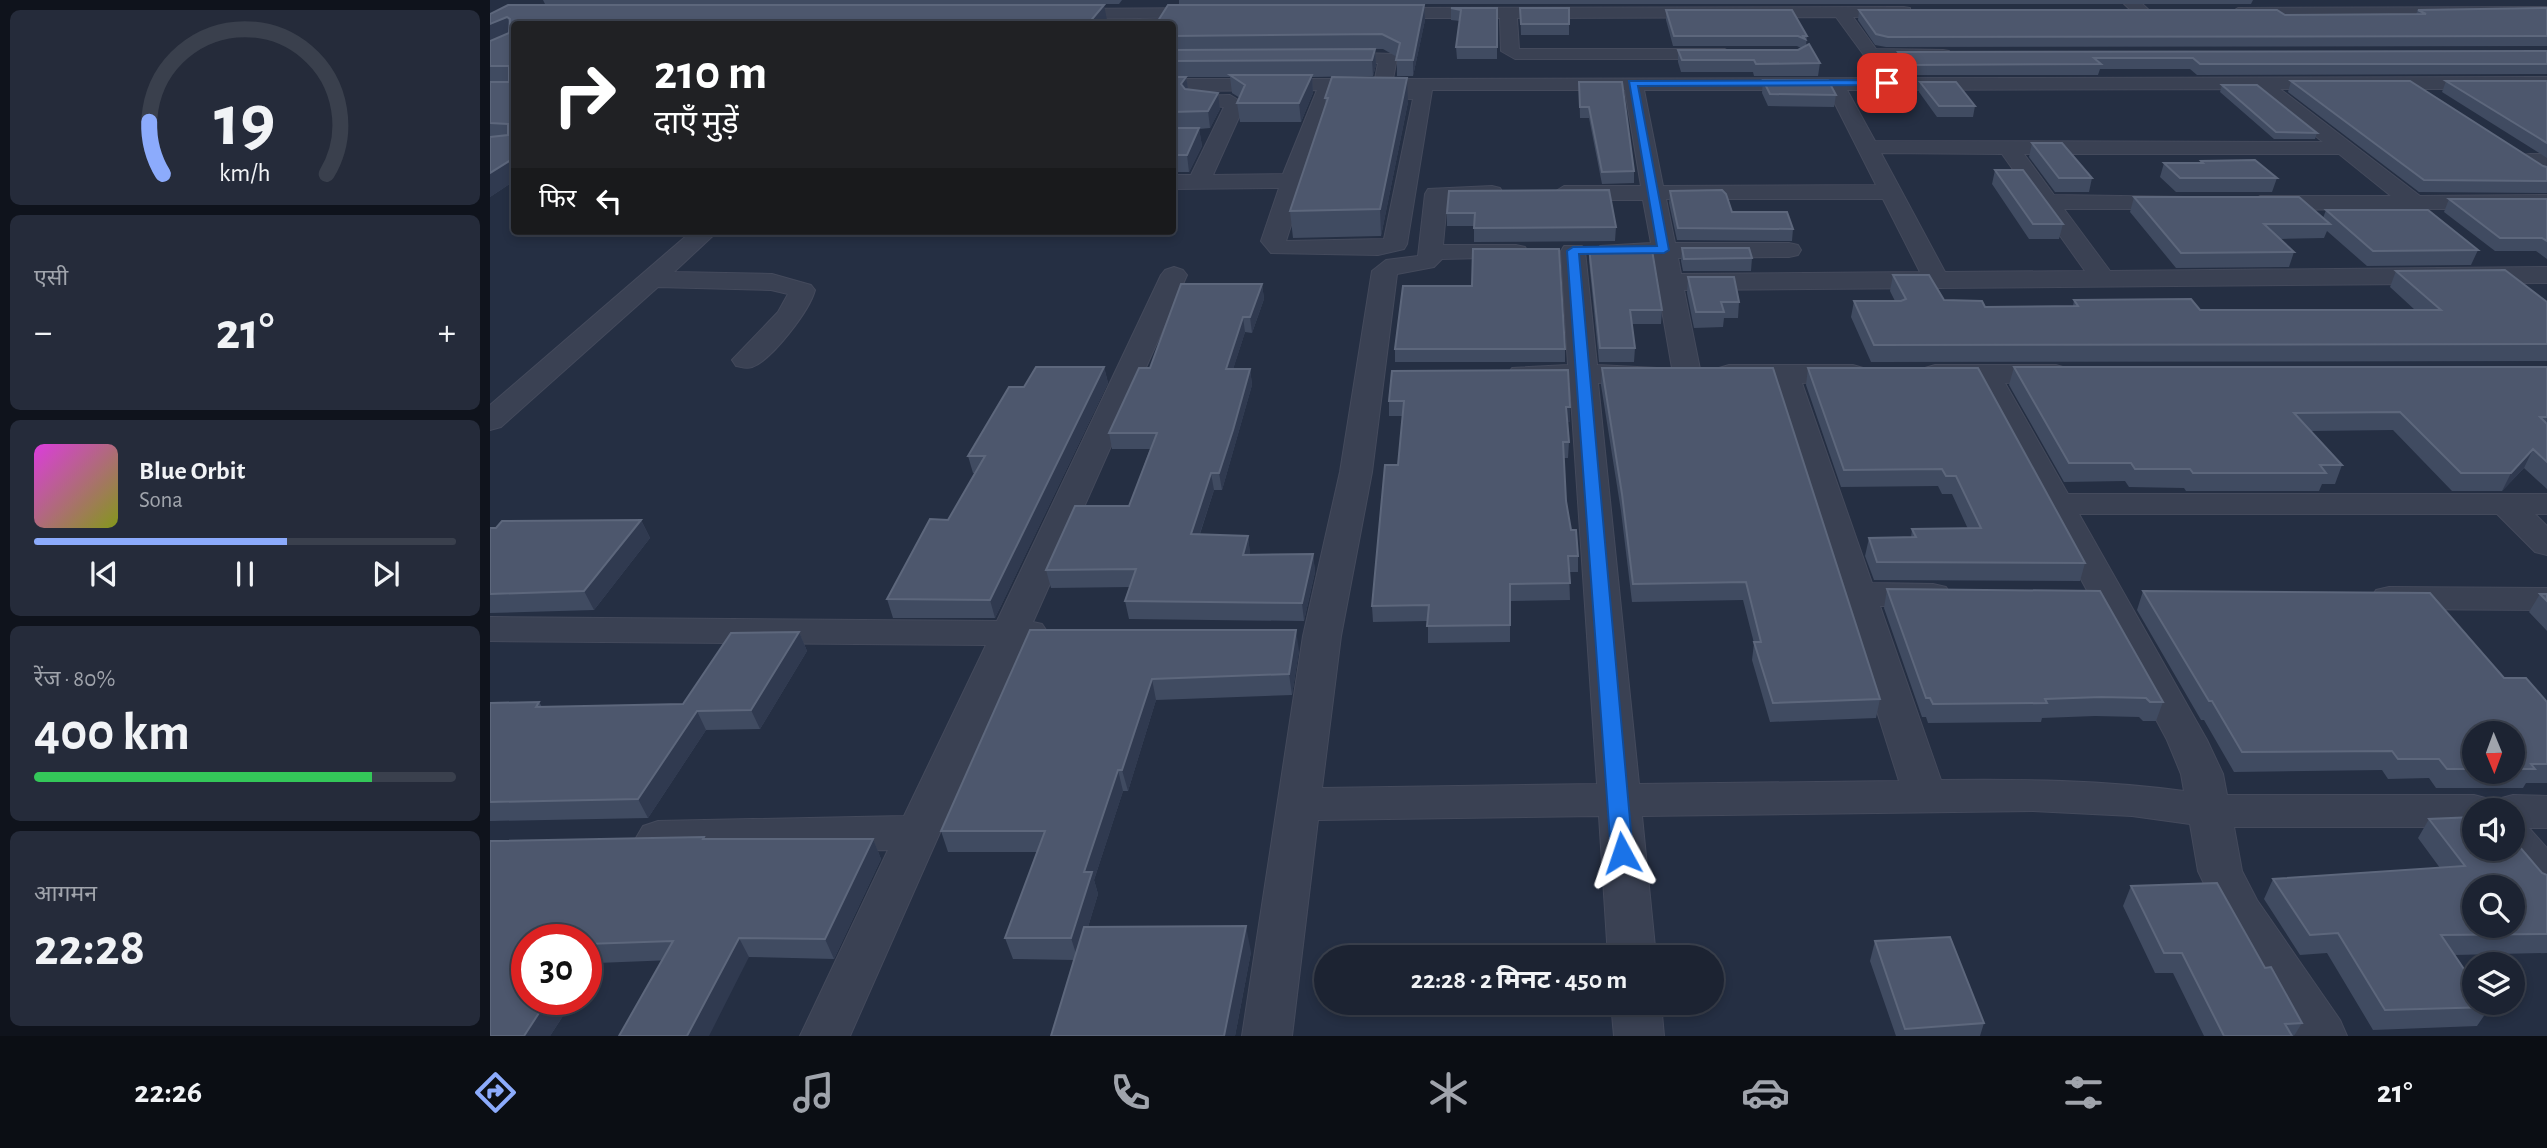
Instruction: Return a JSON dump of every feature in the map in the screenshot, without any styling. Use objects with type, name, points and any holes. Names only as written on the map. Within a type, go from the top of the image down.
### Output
[{"type":"street","points":[[548,21],[588,0]]},
{"type":"street","points":[[947,19],[969,0]]},
{"type":"street","points":[[1117,13],[1128,0]]},
{"type":"street","points":[[2115,13],[2150,13],[2128,0]]},
{"type":"street","points":[[2253,0],[2272,13]]},
{"type":"street","points":[[2462,0],[2487,12]]},
{"type":"street","points":[[1368,13],[1452,6],[1508,13],[1583,6],[1725,11],[1919,12]]},
{"type":"street","points":[[1508,13],[1510,51],[1515,54],[1741,54],[1725,11]]},
{"type":"street","points":[[1841,12],[1867,51],[1872,54],[1964,55]]},
{"type":"street","points":[[2221,13],[2547,12]]},
{"type":"street","points":[[527,13],[605,13]]},
{"type":"street","points":[[927,13],[947,19],[981,13]]},
{"type":"street","points":[[1054,17],[1117,13],[1157,19],[1223,13]]},
{"type":"street","points":[[1317,57],[1388,58],[1383,84]]},
{"type":"street","points":[[2377,62],[2443,104]]},
{"type":"street","points":[[1633,83],[1687,374]]},
{"type":"street","points":[[1834,83],[1937,280]]},
{"type":"street","points":[[2260,83],[2445,227]]},
{"type":"street","points":[[1176,85],[2543,85]]},
{"type":"street","points":[[1338,91],[1424,93],[1395,244],[1378,248],[1340,249],[1289,249],[1275,245],[1273,242],[1292,181],[1324,94],[1338,91]]},
{"type":"street","points":[[1176,100],[1230,101],[1235,104],[1199,182]]},
{"type":"street","points":[[1196,137],[1219,137]]},
{"type":"street","points":[[2509,146],[2541,164]]},
{"type":"street","points":[[1867,147],[2343,148]]},
{"type":"street","points":[[2008,147],[2104,279]]},
{"type":"street","points":[[1176,182],[1292,181]]},
{"type":"street","points":[[1541,193],[1891,192]]},
{"type":"street","points":[[1267,1036],[1299,804],[1308,635],[1383,374],[1387,268],[1423,264],[1430,259],[1436,194],[1514,193]]},
{"type":"street","points":[[2048,202],[2197,202]]},
{"type":"street","points":[[2238,202],[2547,202]]},
{"type":"street","points":[[490,421],[701,235]]},
{"type":"street","points":[[1431,252],[1789,250]]},
{"type":"street","points":[[1552,251],[1583,374],[1631,945]]},
{"type":"street","points":[[2476,251],[2507,276]]},
{"type":"street","points":[[825,1036],[1174,275]]},
{"type":"street","points":[[1670,282],[2547,275]]},
{"type":"street","points":[[651,279],[772,282],[802,290],[801,299],[794,310],[746,360]]},
{"type":"street","points":[[1489,374],[2082,374]]},
{"type":"street","points":[[1785,374],[1925,796]]},
{"type":"street","points":[[1986,374],[2187,740],[2202,774],[2220,871],[2241,913],[2322,1036]]},
{"type":"street","points":[[2059,504],[2547,504]]},
{"type":"street","points":[[2506,504],[2547,545]]},
{"type":"street","points":[[1858,594],[1965,596]]},
{"type":"street","points":[[2071,597],[2152,598]]},
{"type":"street","points":[[2356,598],[2547,599]]},
{"type":"street","points":[[490,629],[1064,634]]},
{"type":"street","points":[[1299,804],[2058,796],[2132,800],[2210,811],[2462,811]]},
{"type":"street","points":[[2525,811],[2547,811]]},
{"type":"street","points":[[614,839],[918,833]]},
{"type":"street","points":[[2525,853],[2547,878]]},
{"type":"street","points":[[1637,1015],[1639,1036]]},
{"type":"building","points":[[508,5],[1104,5],[1091,21],[511,21],[511,160],[490,173],[490,137],[508,135],[508,124],[490,123],[490,82],[509,82],[509,66],[490,66],[490,41],[509,33],[510,19],[507,17],[490,24],[490,14]]},
{"type":"building","points":[[1168,5],[1424,5],[1413,60],[1396,60],[1400,43],[1382,34],[1176,36],[1176,21],[1158,21]]},
{"type":"building","points":[[1451,8],[1497,8],[1497,47],[1456,47],[1461,10]]},
{"type":"building","points":[[1520,8],[1569,8],[1569,24],[1521,24]]},
{"type":"building","points":[[2547,8],[2547,36],[1888,37],[1876,34],[1859,10],[2277,10],[2285,15],[2426,14],[2418,10]]},
{"type":"building","points":[[1666,10],[1792,10],[1807,36],[1803,36],[1805,39],[1798,36],[1674,36]]},
{"type":"building","points":[[1809,44],[1820,63],[1756,64],[1754,60],[1682,60],[1678,50],[1798,50]]},
{"type":"building","points":[[1375,49],[1372,60],[1176,61],[1176,50]]},
{"type":"building","points":[[2547,51],[2547,64],[2200,64],[2193,58],[2094,58],[2101,64],[1908,65],[1898,52]]},
{"type":"building","points":[[1230,75],[1312,75],[1299,103],[1237,103],[1245,85]]},
{"type":"building","points":[[1176,77],[1186,77],[1181,84],[1185,89],[1218,93],[1208,111],[1176,112]]},
{"type":"building","points":[[1332,77],[1407,78],[1380,209],[1290,211],[1328,98],[1325,98]]},
{"type":"building","points":[[1763,80],[1828,80],[1836,95],[1770,94]]},
{"type":"building","points":[[2291,81],[2410,81],[2547,167],[2547,181],[2424,180]]},
{"type":"building","points":[[2446,81],[2547,81],[2547,143]]},
{"type":"building","points":[[1579,82],[1622,82],[1634,171],[1602,172],[1589,107],[1580,107]]},
{"type":"building","points":[[1920,82],[1956,82],[1975,106],[1939,106]]},
{"type":"building","points":[[2222,85],[2257,85],[2317,133],[2276,132]]},
{"type":"building","points":[[1176,128],[1199,128],[1187,155],[1176,155]]},
{"type":"building","points":[[2032,143],[2062,143],[2092,178],[2059,178]]},
{"type":"building","points":[[2255,160],[2277,178],[2180,178],[2164,163],[2203,163],[2201,161]]},
{"type":"building","points":[[1995,170],[2023,170],[2063,224],[2033,224]]},
{"type":"building","points":[[1609,190],[1616,227],[1474,228],[1475,213],[1447,213],[1449,191]]},
{"type":"building","points":[[1722,190],[1732,212],[1787,212],[1793,229],[1678,228],[1670,191]]},
{"type":"building","points":[[2134,197],[2299,197],[2330,224],[2264,224],[2294,252],[2181,253]]},
{"type":"building","points":[[2449,199],[2547,199],[2547,241],[2542,238],[2500,238]]},
{"type":"building","points":[[2326,210],[2428,210],[2478,250],[2373,251]]},
{"type":"building","points":[[1589,247],[1652,250],[1662,310],[1630,310],[1635,348],[1600,348]]},
{"type":"building","points":[[1682,248],[1749,248],[1752,258],[1684,259]]},
{"type":"building","points":[[1473,249],[1559,249],[1565,349],[1395,349],[1403,286],[1472,286]]},
{"type":"building","points":[[2505,270],[2547,302],[2547,344],[1874,345],[1854,301],[1901,301],[1906,299],[1893,275],[1929,275],[1944,300],[1982,301],[1985,307],[2078,306],[2074,300],[2191,299],[2200,310],[2441,310],[2396,271]]},
{"type":"building","points":[[1688,277],[1734,277],[1739,302],[1721,302],[1724,312],[1696,312]]},
{"type":"building","points":[[1181,284],[1262,284],[1250,317],[1243,317],[1226,369],[1250,369],[1233,430],[1219,473],[1211,473],[1191,534],[1248,536],[1243,555],[1313,554],[1302,603],[1125,601],[1136,569],[1046,570],[1075,506],[1129,506],[1157,433],[1109,433],[1139,368],[1150,368]]},
{"type":"building","points":[[1036,367],[1104,367],[990,600],[887,599],[930,519],[948,520],[985,456],[968,456],[1009,387],[1024,387]]},
{"type":"building","points":[[2014,367],[2547,367],[2547,417],[2540,417],[2547,424],[2547,462],[2533,449],[2511,473],[2461,473],[2400,412],[2294,413],[2342,465],[2320,465],[2326,473],[2193,473],[2190,469],[2135,469],[2131,463],[2069,463]]},
{"type":"building","points":[[1602,368],[1773,368],[1880,699],[1773,703],[1754,642],[1761,642],[1746,582],[1633,584]]},
{"type":"building","points":[[1808,368],[1978,368],[2085,563],[1877,562],[1869,538],[1916,537],[1912,529],[1981,528],[1956,476],[1946,476],[1942,469],[1844,470]]},
{"type":"building","points":[[1568,370],[1570,407],[1566,407],[1569,442],[1563,442],[1566,501],[1571,530],[1576,530],[1578,556],[1568,556],[1570,583],[1510,584],[1510,625],[1427,626],[1429,605],[1372,606],[1385,465],[1398,465],[1404,401],[1389,401],[1392,371]]},
{"type":"building","points":[[641,520],[584,591],[490,594],[490,528],[496,528],[502,521]]},
{"type":"building","points":[[1887,589],[2100,591],[2163,702],[2150,702],[2146,698],[2101,697],[2045,699],[2047,703],[1933,704],[1930,698],[1926,698]]},
{"type":"building","points":[[2143,591],[2430,593],[2504,678],[2526,678],[2547,702],[2547,764],[2531,764],[2535,769],[2525,769],[2525,721],[2462,721],[2462,769],[2447,769],[2439,759],[2398,759],[2392,751],[2242,752],[2212,701],[2209,701]]},
{"type":"building","points":[[1030,630],[1296,630],[1289,674],[1152,679],[1084,872],[1092,872],[1071,938],[1005,938],[1045,831],[941,831]]},
{"type":"building","points":[[799,632],[751,710],[697,711],[638,799],[490,802],[490,703],[539,702],[536,707],[683,704],[731,633]]},
{"type":"building","points":[[2462,818],[2462,861],[2525,861],[2525,853],[2542,873],[2547,875],[2547,934],[2525,934],[2525,875],[2462,875],[2462,935],[2441,935],[2462,966],[2462,1008],[2385,1010],[2338,933],[2310,935],[2273,879],[2465,866],[2429,819]]},
{"type":"building","points":[[704,837],[703,839],[873,839],[825,939],[739,938],[687,1036],[619,1036],[673,941],[602,943],[602,924],[511,924],[511,1015],[538,1015],[524,1036],[490,1036],[490,841]]},
{"type":"building","points":[[2217,883],[2265,968],[2271,967],[2302,1023],[2285,1024],[2292,1036],[2224,1036],[2182,953],[2164,953],[2131,886]]},
{"type":"building","points":[[1246,926],[1224,1036],[1051,1036],[1084,927]]},
{"type":"building","points":[[1950,937],[1984,1023],[1905,1029],[1875,941]]},
{"type":"route","points":[[1622,853],[1573,251],[1664,250],[1633,83],[1887,83]]}]
